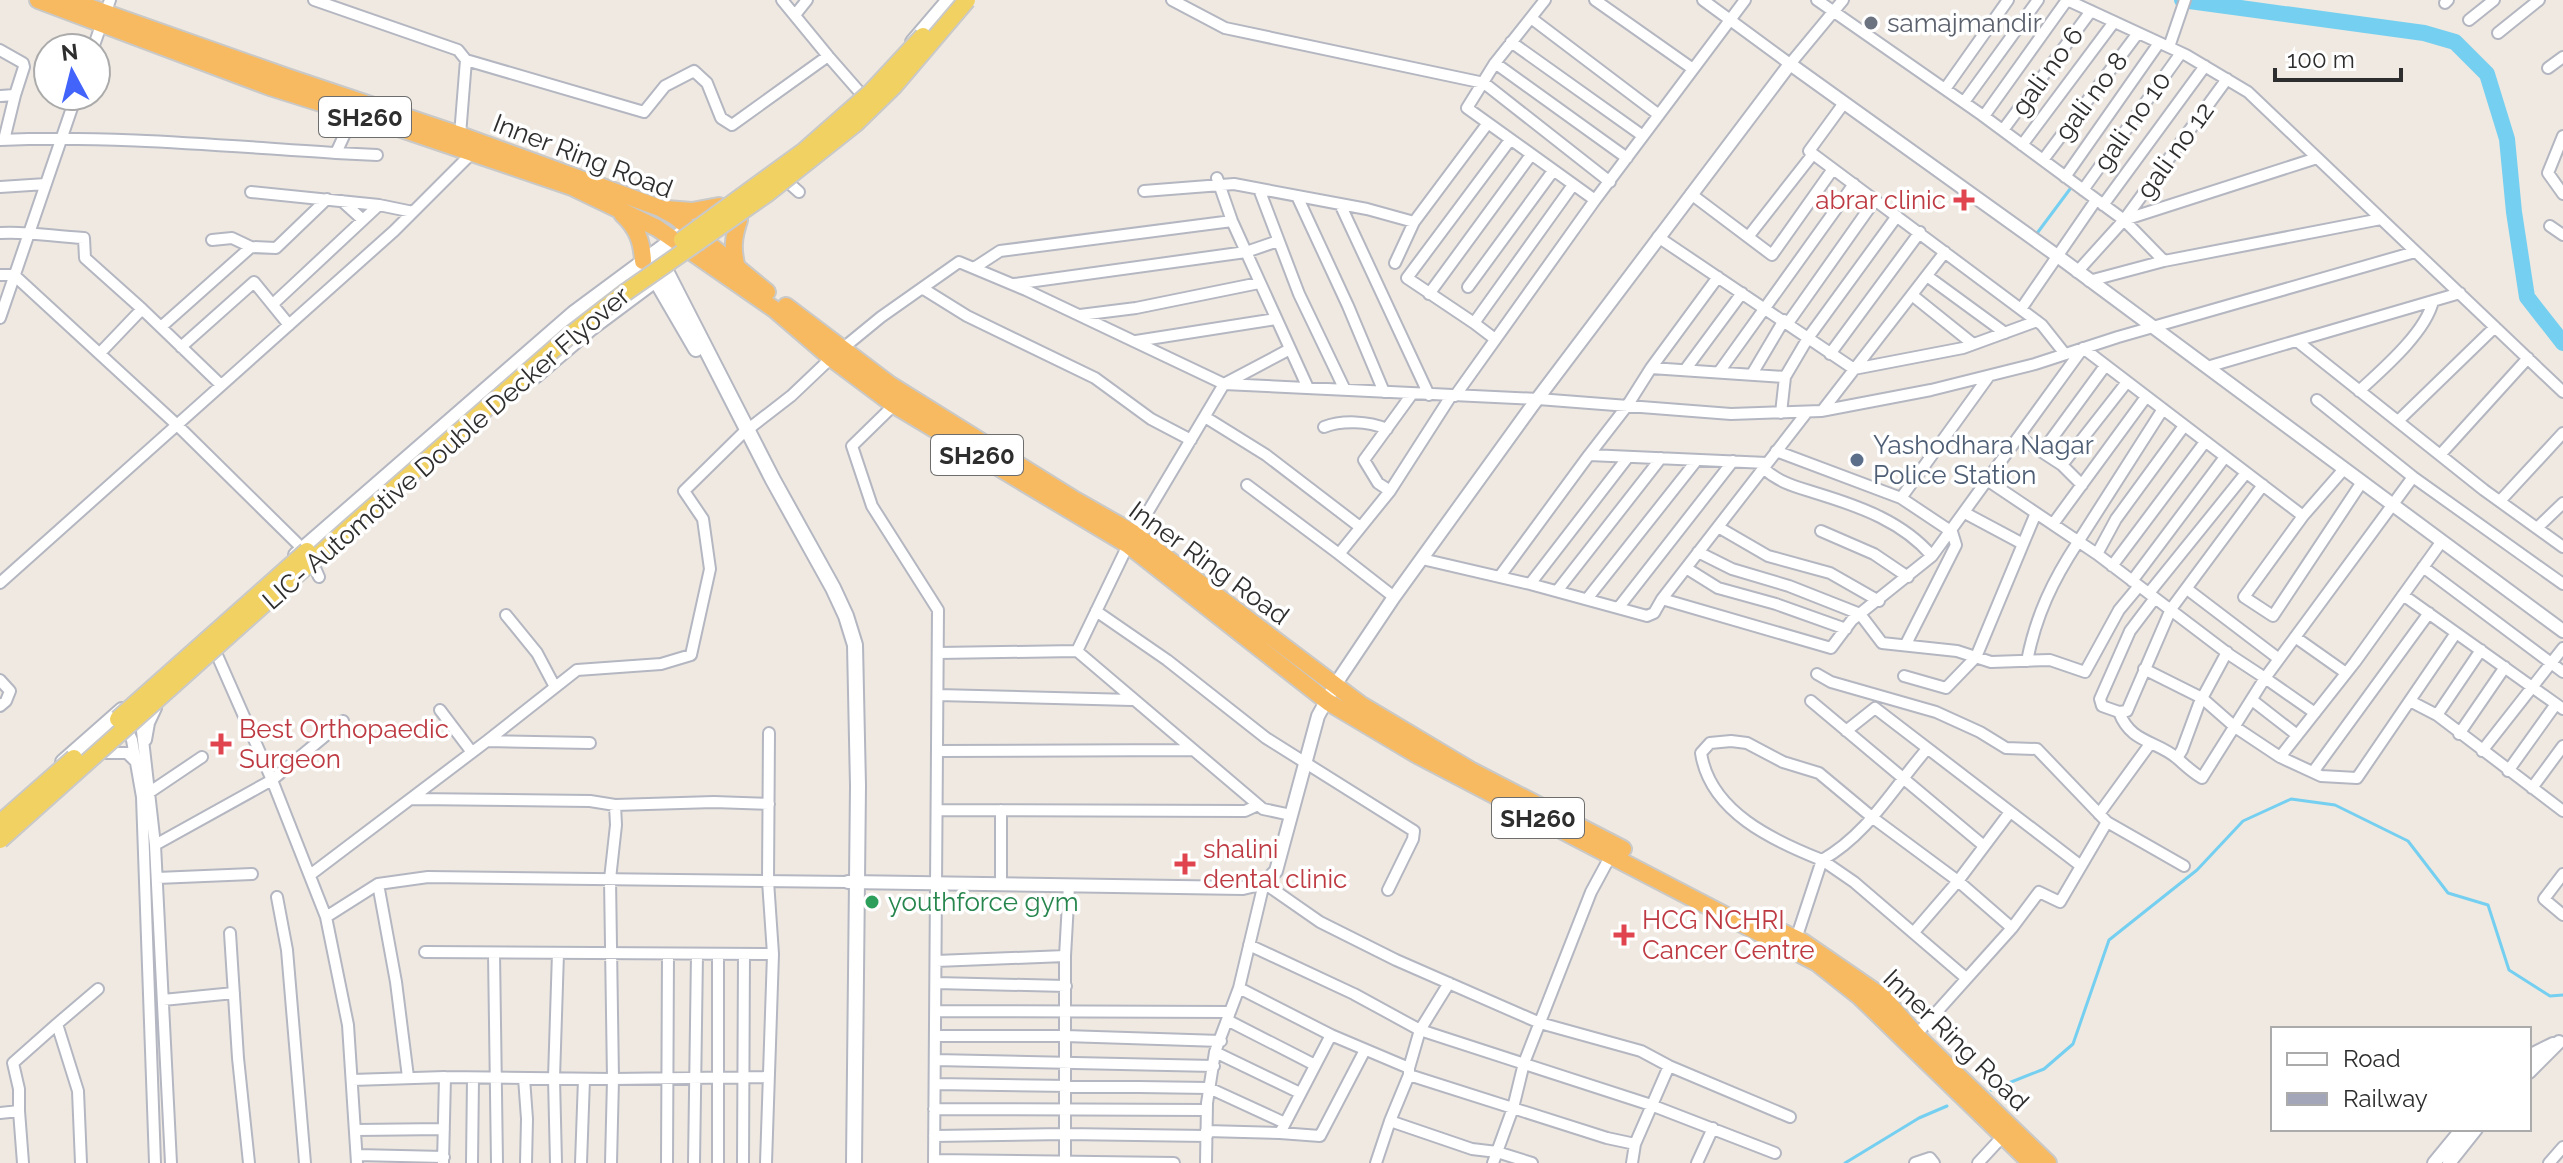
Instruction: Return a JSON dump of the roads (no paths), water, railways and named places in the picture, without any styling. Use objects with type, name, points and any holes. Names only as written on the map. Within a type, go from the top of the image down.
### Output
[{"type":"highway","name":"Inner Ring Road","points":[[38,0],[105,13],[270,87],[476,148],[660,208],[689,228],[688,249]]},
{"type":"highway","name":"Inner Ring Road","points":[[69,0],[460,135],[476,148],[611,205],[729,270],[836,354],[894,405],[1132,539],[1328,702],[1419,756],[1817,963],[1954,1080]]},
{"type":"highway","points":[[611,205],[634,225],[648,258]]},
{"type":"highway","points":[[660,208],[680,211],[719,206]]},
{"type":"highway","points":[[660,208],[702,264],[729,270],[739,220]]},
{"type":"highway","points":[[662,276],[688,249]]},
{"type":"highway","name":"Inner Ring Road","points":[[836,354],[1132,539],[1360,704],[1472,771],[1796,939],[1883,997],[1954,1080]]},
{"type":"highway","name":"SH260","points":[[1954,1080],[1995,1119]]},
{"type":"highway","name":"Inner Ring Road","points":[[1995,1119],[2003,1136],[2031,1163]]},
{"type":"highway","name":"Inner Ring Road","points":[[1995,1119],[2048,1163]]},
{"type":"main road","points":[[680,308],[676,277],[688,249],[689,228],[814,139],[863,96],[952,0]]},
{"type":"main road","name":"LIC- Automotive Double Decker Flyover","points":[[0,821],[562,330],[804,151],[871,92],[952,0]]},
{"type":"main road","name":"LIC- Automotive Double Decker Flyover","points":[[0,843],[338,538],[569,336],[626,292],[768,193],[855,124],[894,86],[967,0]]},
{"type":"main road","points":[[0,843],[317,570],[567,348],[662,276],[688,249],[794,188],[887,98],[973,0]]},
{"type":"main road","points":[[0,821],[123,708],[574,313],[648,258],[688,249]]},
{"type":"main road","points":[[648,258],[680,308],[745,432],[838,610],[848,640],[851,662],[854,1163]]},
{"type":"main road","points":[[619,307],[652,297],[680,308]]},
{"type":"main road","points":[[846,1163],[852,882]]},
{"type":"street","points":[[314,0],[458,50],[466,60],[644,112],[665,86],[694,71],[707,83],[721,118],[732,125],[828,56]]},
{"type":"street","points":[[782,0],[863,96]]},
{"type":"street","points":[[795,15],[807,0]]},
{"type":"street","points":[[1172,0],[1225,28],[1484,83],[1610,182]]},
{"type":"street","points":[[1545,0],[1495,63],[1467,108],[1595,200]]},
{"type":"street","points":[[1595,0],[1693,69]]},
{"type":"street","points":[[1703,0],[2058,256],[2563,631]]},
{"type":"street","points":[[1339,554],[1390,491],[1453,396],[1745,0]]},
{"type":"street","points":[[1817,0],[1984,116],[2124,220],[2164,261]]},
{"type":"street","points":[[1206,1163],[1207,1110],[1215,1052],[1239,988],[1264,883],[1276,871],[1318,716],[1394,597],[1538,399],[1790,64],[1843,0]]},
{"type":"street","points":[[1945,89],[2008,0]]},
{"type":"street","points":[[1964,102],[2038,0]]},
{"type":"street","points":[[1984,116],[2067,0],[2181,53],[2248,92],[2563,392]]},
{"type":"street","points":[[2065,177],[2164,45],[2179,20],[2185,0]]},
{"type":"street","points":[[2469,20],[2494,0]]},
{"type":"street","points":[[2498,33],[2539,0]]},
{"type":"street","name":"gali no 6","points":[[2003,130],[2091,11]]},
{"type":"street","points":[[98,32],[105,13]]},
{"type":"street","points":[[1531,18],[1659,115]]},
{"type":"street","points":[[2022,145],[2114,22]]},
{"type":"street","name":"gali no 8","points":[[2043,160],[2138,33]]},
{"type":"street","points":[[1511,42],[1643,136]]},
{"type":"street","points":[[0,50],[23,63],[24,67],[2,140],[223,145],[377,155]]},
{"type":"street","name":"gali no 10","points":[[2083,190],[2181,53]]},
{"type":"street","points":[[2548,68],[2563,57]]},
{"type":"street","points":[[460,135],[466,60]]},
{"type":"street","points":[[1495,63],[1627,158]]},
{"type":"street","points":[[2021,309],[2058,256],[2205,66]]},
{"type":"street","name":"gali no 12","points":[[2077,272],[2124,220],[2227,79]]},
{"type":"street","points":[[0,96],[15,95]]},
{"type":"street","points":[[1844,103],[1809,151],[2037,321],[2065,354]]},
{"type":"street","points":[[0,318],[71,112]]},
{"type":"street","points":[[336,153],[354,114]]},
{"type":"street","points":[[1395,263],[1414,222],[1488,123]]},
{"type":"street","points":[[2563,136],[2548,173],[2563,194]]},
{"type":"street","points":[[1495,339],[1407,278],[1510,140]]},
{"type":"street","points":[[0,583],[413,212],[476,148]]},
{"type":"street","points":[[1748,237],[1813,154]]},
{"type":"street","points":[[1429,294],[1531,155]]},
{"type":"street","points":[[2124,220],[2317,158]]},
{"type":"street","points":[[1691,194],[1772,255],[1833,169]]},
{"type":"street","points":[[1468,287],[1553,171]]},
{"type":"street","points":[[1144,191],[1218,182],[1340,204],[1414,222]]},
{"type":"street","points":[[1218,182],[1259,283],[1308,388]]},
{"type":"street","points":[[0,187],[46,184]]},
{"type":"street","points":[[1719,372],[1854,184]]},
{"type":"street","points":[[1474,323],[1573,185]]},
{"type":"street","points":[[1259,189],[1299,294],[1345,390]]},
{"type":"street","points":[[251,192],[379,205],[413,212]]},
{"type":"street","points":[[1297,196],[1384,392]]},
{"type":"street","points":[[212,240],[232,238],[251,247],[276,248],[327,199]]},
{"type":"street","points":[[1752,374],[1875,200]]},
{"type":"street","points":[[342,201],[363,220]]},
{"type":"street","points":[[1340,204],[1429,395]]},
{"type":"street","points":[[273,304],[379,205]]},
{"type":"street","points":[[1781,413],[1785,377],[1808,338],[1897,216]]},
{"type":"street","points":[[2089,281],[2164,261],[2381,219]]},
{"type":"street","points":[[974,268],[1000,251],[1232,221]]},
{"type":"street","points":[[2550,226],[2563,235]]},
{"type":"street","points":[[0,233],[29,231],[84,238],[85,258],[221,385]]},
{"type":"street","points":[[1830,354],[1920,232]]},
{"type":"street","points":[[1658,237],[1854,369],[1973,344],[2037,321]]},
{"type":"street","points":[[1012,284],[1246,252],[1278,241]]},
{"type":"street","points":[[161,327],[251,247]]},
{"type":"street","points":[[1821,411],[1945,252]]},
{"type":"street","points":[[310,875],[577,670],[661,664],[691,655],[710,569],[703,519],[684,491],[745,432],[791,396],[836,354],[959,262],[1224,384],[1538,399],[1731,414],[1821,411],[1931,390],[1989,376],[2415,252]]},
{"type":"street","points":[[0,275],[14,275],[100,353],[303,549],[317,570]]},
{"type":"street","points":[[1927,276],[2005,333]]},
{"type":"street","points":[[1500,576],[1627,406],[1718,277]]},
{"type":"street","points":[[181,347],[254,282],[289,325]]},
{"type":"street","points":[[1078,315],[1136,308],[1259,283]]},
{"type":"street","points":[[922,288],[967,316],[1095,378],[1151,419],[1191,440]]},
{"type":"street","points":[[1685,370],[1742,293]]},
{"type":"street","points":[[2207,367],[2460,293]]},
{"type":"street","points":[[1912,295],[1973,344]]},
{"type":"street","points":[[2359,391],[2391,362],[2431,309],[2433,301]]},
{"type":"street","points":[[100,353],[142,309]]},
{"type":"street","points":[[1134,341],[1276,319]]},
{"type":"street","points":[[2398,421],[2495,327]]},
{"type":"street","points":[[2297,341],[2440,455],[2563,547]]},
{"type":"street","points":[[2083,348],[2303,516]]},
{"type":"street","points":[[1662,599],[1831,648],[1860,614],[1932,556],[2083,348]]},
{"type":"street","points":[[1077,651],[1132,539],[1224,384],[1290,349]]},
{"type":"street","points":[[2440,455],[2528,358]]},
{"type":"street","points":[[2042,452],[2105,366]]},
{"type":"street","points":[[1651,368],[1785,377]]},
{"type":"street","points":[[1901,498],[1989,376]]},
{"type":"street","points":[[2062,465],[2127,382]]},
{"type":"street","points":[[1390,491],[1378,483],[1364,460],[1412,394]]},
{"type":"street","points":[[2053,524],[2146,397]]},
{"type":"street","points":[[2317,400],[2413,477],[2563,584]]},
{"type":"street","points":[[894,405],[852,446],[872,506],[938,610],[934,1161],[1174,1163]]},
{"type":"street","points":[[2027,661],[2034,625],[2065,558],[2163,409]]},
{"type":"street","points":[[1422,559],[1500,576],[1647,616],[1654,613],[1807,412]]},
{"type":"street","points":[[1205,417],[1266,455],[1360,527]]},
{"type":"street","points":[[1324,427],[1334,423],[1374,424],[1387,429]]},
{"type":"street","points":[[2097,554],[2116,519],[2184,426]]},
{"type":"street","points":[[2500,501],[2563,433]]},
{"type":"street","points":[[2019,437],[2062,465],[2082,485]]},
{"type":"street","points":[[2112,566],[2205,442]]},
{"type":"street","points":[[1776,451],[1901,498],[1952,532],[1956,545],[1906,644]]},
{"type":"street","points":[[1589,455],[1733,461],[1765,466],[1777,481],[1879,515],[1919,540],[1932,556]]},
{"type":"street","points":[[1530,584],[1628,457]]},
{"type":"street","points":[[1698,552],[1732,569],[1789,586],[1860,614],[1882,643],[1957,651],[1991,662],[2050,660],[2085,672],[2135,584],[2225,457]]},
{"type":"street","points":[[1557,591],[1661,458]]},
{"type":"street","points":[[1587,599],[1697,460]]},
{"type":"street","points":[[1619,607],[1733,461]]},
{"type":"street","points":[[2344,469],[2303,516],[2244,597],[2273,616],[2362,482]]},
{"type":"street","points":[[2246,473],[2152,595],[2130,631],[2100,699],[2102,706],[2119,712],[2127,711],[2171,609],[2263,485]]},
{"type":"street","points":[[2119,712],[2124,726],[2177,758],[2184,767],[2202,778],[2265,678],[2413,477]]},
{"type":"street","points":[[1987,480],[2097,554],[2227,652],[2315,713]]},
{"type":"street","points":[[1247,485],[1394,597]]},
{"type":"street","points":[[2537,528],[2563,503]]},
{"type":"street","points":[[1965,513],[2023,544]]},
{"type":"street","points":[[1904,676],[1946,688],[1976,657],[2036,513]]},
{"type":"street","points":[[1718,527],[1768,556],[1830,573],[1879,601]]},
{"type":"street","points":[[1821,531],[1874,554],[1908,577]]},
{"type":"street","points":[[2280,757],[2442,541]]},
{"type":"street","points":[[2423,567],[2563,672]]},
{"type":"street","points":[[1686,568],[1718,588],[1776,604],[1846,629]]},
{"type":"street","points":[[2187,589],[2279,659]]},
{"type":"street","points":[[2403,595],[2560,706],[2508,771]]},
{"type":"street","points":[[1096,611],[1167,660],[1266,738],[1414,831],[1388,890]]},
{"type":"street","points":[[2313,772],[2429,613]]},
{"type":"street","points":[[506,615],[537,653],[555,687]]},
{"type":"street","points":[[2144,669],[2202,698],[2235,727],[2280,757],[2321,776],[2357,778],[2456,633]]},
{"type":"street","points":[[207,634],[272,780],[326,917],[348,1025],[357,1159],[444,1160],[445,1077]]},
{"type":"street","points":[[2295,637],[2346,673]]},
{"type":"street","points":[[2482,751],[2563,648]]},
{"type":"street","points":[[2437,715],[2481,650]]},
{"type":"street","points":[[938,653],[1077,651],[1263,809],[1291,815]]},
{"type":"street","points":[[2177,758],[2202,698],[2227,652]]},
{"type":"street","points":[[2459,734],[2505,667]]},
{"type":"street","points":[[1817,674],[1831,682],[1936,712],[2006,748],[2037,749],[2103,818],[2184,866]]},
{"type":"street","points":[[0,680],[10,691],[0,706]]},
{"type":"street","points":[[938,695],[1132,700]]},
{"type":"street","points":[[2252,700],[2297,735]]},
{"type":"street","points":[[1811,701],[1984,846]]},
{"type":"street","points":[[2410,701],[2437,715],[2508,771],[2561,805]]},
{"type":"street","points":[[123,708],[135,727],[145,754],[150,792],[171,1163]]},
{"type":"street","points":[[145,754],[149,723],[156,708]]},
{"type":"street","points":[[1846,731],[1875,708],[2081,866]]},
{"type":"street","points":[[440,710],[471,751]]},
{"type":"street","points":[[155,845],[272,780],[343,721]]},
{"type":"street","points":[[135,727],[145,852],[155,1163]]},
{"type":"street","points":[[766,1163],[773,954],[768,881],[769,733]]},
{"type":"street","points":[[487,741],[590,743]]},
{"type":"street","points":[[1966,978],[1854,882],[1822,860],[1769,837],[1725,802],[1704,771],[1701,753],[1710,743],[1747,743],[1783,762],[1819,773],[1873,818],[1958,881],[2012,928]]},
{"type":"street","points":[[1916,1035],[2012,928],[2039,892],[2060,902],[2103,818],[2150,744]]},
{"type":"street","points":[[2532,788],[2563,746]]},
{"type":"street","points":[[1796,939],[1822,860],[1853,841],[1927,749]]},
{"type":"street","points":[[938,751],[1192,750]]},
{"type":"street","points":[[105,753],[127,753],[136,763]]},
{"type":"street","points":[[150,792],[202,757]]},
{"type":"street","points":[[412,799],[590,801],[615,805],[769,804]]},
{"type":"street","points":[[611,1163],[610,879],[615,805]]},
{"type":"street","points":[[938,810],[1245,811],[1258,805]]},
{"type":"street","points":[[1001,810],[1001,884]]},
{"type":"street","points":[[1914,932],[1958,881],[2010,812]]},
{"type":"street","points":[[1495,1158],[1513,1108],[1524,1063],[1591,892],[1611,855]]},
{"type":"street","points":[[157,878],[252,874]]},
{"type":"street","points":[[2563,874],[2544,899],[2563,915]]},
{"type":"street","points":[[326,917],[378,884],[428,877],[1243,888],[1264,883],[1320,922],[1449,983],[1540,1023],[1641,1051],[1790,1117]]},
{"type":"street","points":[[378,884],[396,982],[408,1077]]},
{"type":"street","points":[[1065,1162],[1065,956],[1069,885]]},
{"type":"street","points":[[277,897],[287,950],[305,1163]]},
{"type":"street","points":[[230,933],[249,1163]]},
{"type":"street","points":[[1249,945],[1354,994],[1420,1030],[1651,1105],[1775,1153]]},
{"type":"street","points":[[425,952],[773,954]]},
{"type":"street","points":[[494,953],[497,1163]]},
{"type":"street","points":[[556,1163],[554,1078],[558,953]]},
{"type":"street","points":[[667,1163],[668,954]]},
{"type":"street","points":[[694,1163],[697,954]]},
{"type":"street","points":[[718,954],[718,1163]]},
{"type":"street","points":[[743,1163],[744,954]]},
{"type":"street","points":[[936,961],[1065,956]]},
{"type":"street","points":[[936,983],[1066,986]]},
{"type":"street","points":[[1376,1163],[1409,1072],[1420,1030],[1449,983]]},
{"type":"street","points":[[1239,988],[1409,1072],[1607,1138],[1635,1144]]},
{"type":"street","points":[[23,1163],[19,1089],[13,1063],[98,989]]},
{"type":"street","points":[[163,1000],[234,993]]},
{"type":"street","points":[[936,1011],[1229,1016],[1315,1065]]},
{"type":"street","points":[[57,1024],[78,1091],[81,1163]]},
{"type":"street","points":[[1283,1128],[1331,1035]]},
{"type":"street","points":[[935,1036],[1221,1041]]},
{"type":"street","points":[[2531,1055],[2562,1042]]},
{"type":"street","points":[[2531,1070],[2562,1042]]},
{"type":"street","points":[[935,1084],[1209,1088],[1283,1128],[1320,1136],[1365,1050]]},
{"type":"street","points":[[1215,1052],[1300,1093]]},
{"type":"street","points":[[935,1060],[1214,1066]]},
{"type":"street","points":[[1632,1163],[1635,1144],[1669,1066]]},
{"type":"street","points":[[352,1080],[408,1077],[768,1077]]},
{"type":"street","points":[[472,1163],[473,1078]]},
{"type":"street","points":[[524,1078],[526,1163]]},
{"type":"street","points":[[581,1163],[584,1079]]},
{"type":"street","points":[[934,1109],[1207,1110]]},
{"type":"street","points":[[0,1113],[19,1111]]},
{"type":"street","points":[[1390,1121],[1495,1158],[1532,1163]]},
{"type":"street","points":[[934,1136],[1207,1134],[1283,1128]]},
{"type":"street","points":[[1697,1163],[1713,1128]]},
{"type":"street","points":[[356,1130],[444,1129]]},
{"type":"street","points":[[2434,1163],[2460,1131]]},
{"type":"street","points":[[2449,1163],[2474,1131]]},
{"type":"street","points":[[1978,1163],[2003,1136]]},
{"type":"street","points":[[2549,1163],[2563,1147]]},
{"type":"street","points":[[1915,1163],[1930,1158],[1934,1163]]},
{"type":"waterway","points":[[2182,0],[2424,33],[2455,42],[2487,74],[2507,139],[2527,297],[2563,343]]},
{"type":"waterway","points":[[2035,236],[2073,185]]},
{"type":"waterway","points":[[1991,1090],[2044,1069],[2073,1044],[2109,940],[2197,870],[2243,821],[2291,799],[2335,805],[2408,841],[2448,893],[2488,905],[2509,970],[2550,996],[2563,995]]},
{"type":"waterway","points":[[1845,1163],[1919,1118],[1947,1106]]},
{"type":"railway","points":[[0,832],[542,355],[832,139],[891,82],[964,0]]},
{"type":"place","name":"samajmandir","points":[[1871,23]]},
{"type":"place","name":"abrar clinic","points":[[1964,200]]},
{"type":"place","name":"Yashodhara Nagar Police Station","points":[[1857,460]]},
{"type":"place","name":"Best Orthopaedic Surgeon","points":[[221,744]]},
{"type":"place","name":"shalini dental clinic","points":[[1185,864]]},
{"type":"place","name":"youthforce gym","points":[[872,902]]},
{"type":"place","name":"HCG NCHRI Cancer Centre","points":[[1624,935]]}]
